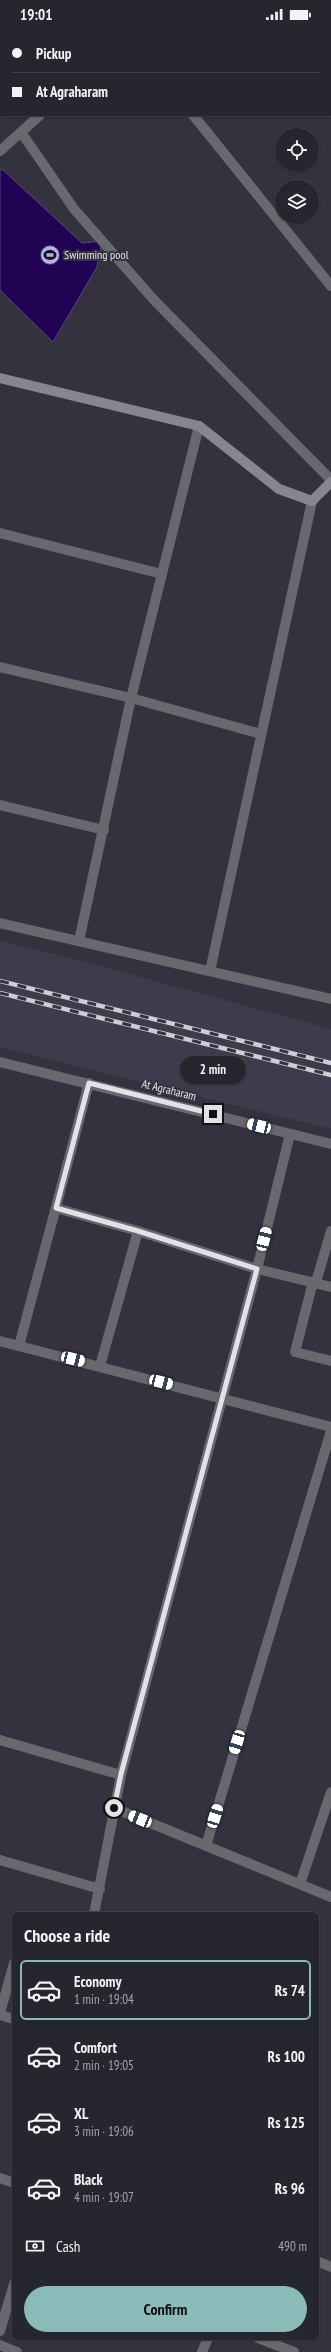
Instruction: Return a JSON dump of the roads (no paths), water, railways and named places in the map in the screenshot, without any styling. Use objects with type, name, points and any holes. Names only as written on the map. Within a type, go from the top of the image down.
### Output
[{"type":"street","points":[[0,150],[39,116]]},
{"type":"street","points":[[194,116],[331,286]]},
{"type":"street","points":[[21,132],[74,210],[154,300],[331,481],[312,501],[210,970]]},
{"type":"street","points":[[0,378],[199,426],[279,489],[312,501]]},
{"type":"street","points":[[79,941],[104,830],[131,698],[199,426]]},
{"type":"street","points":[[0,533],[162,574]]},
{"type":"street","points":[[0,667],[131,698],[261,734]]},
{"type":"street","points":[[0,805],[104,830]]},
{"type":"street","points":[[0,923],[331,999]]},
{"type":"street","name":"At Agraharam","points":[[0,1062],[331,1144]]},
{"type":"street","points":[[18,1346],[89,1083]]},
{"type":"street","points":[[94,1912],[121,1774],[257,1269],[290,1134]]},
{"type":"street","points":[[56,1208],[138,1231],[257,1269],[331,1287]]},
{"type":"street","points":[[100,1366],[138,1231]]},
{"type":"street","points":[[331,1231],[314,1282],[294,1352],[331,1361]]},
{"type":"street","points":[[0,1341],[331,1426]]},
{"type":"street","points":[[206,1846],[331,1431]]},
{"type":"street","points":[[0,1740],[121,1774]]},
{"type":"street","points":[[300,1884],[331,1792]]},
{"type":"street","points":[[114,1808],[331,1897]]},
{"type":"street","points":[[0,1860],[100,1889]]},
{"type":"street","points":[[12,1970],[0,2014],[12,2018]]},
{"type":"street","points":[[0,2178],[12,2182]]},
{"type":"street","points":[[319,2262],[331,2267]]},
{"type":"street","points":[[0,2331],[12,2291]]},
{"type":"street","points":[[202,2352],[207,2340]]},
{"type":"street","points":[[263,2340],[294,2352]]},
{"type":"street","points":[[0,2345],[17,2352]]},
{"type":"railway","points":[[0,981],[331,1063]]},
{"type":"railway","points":[[0,993],[331,1075]]},
{"type":"place","name":"Swimming pool","points":[[50,255]]}]
